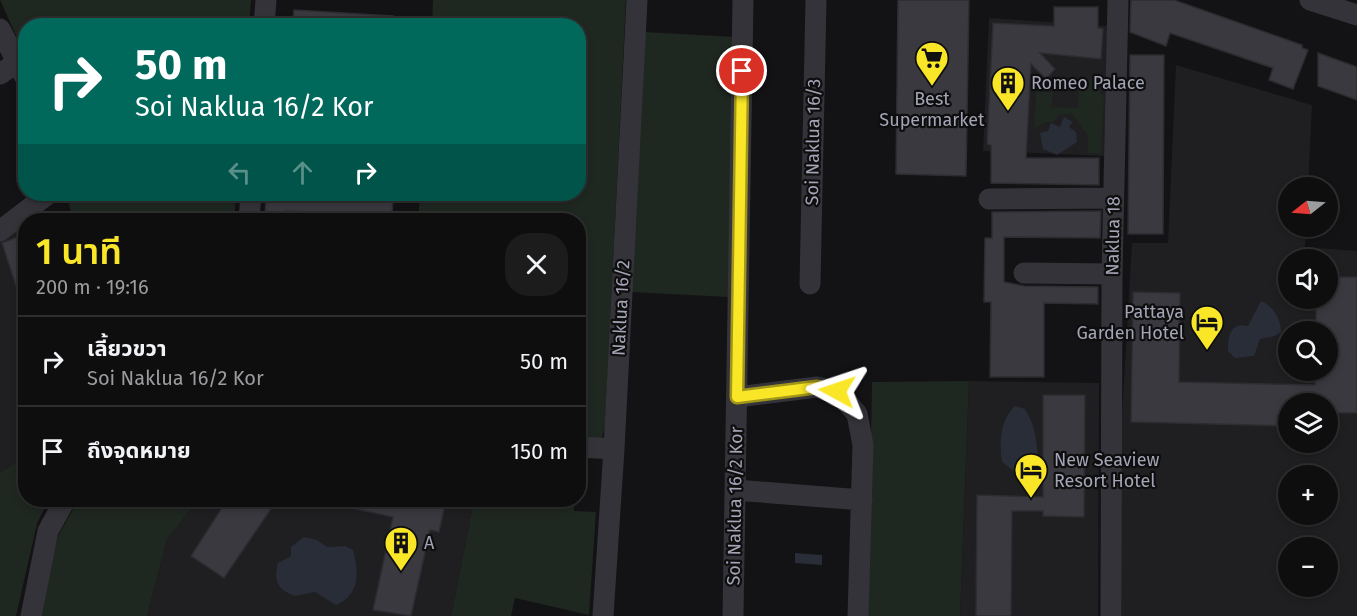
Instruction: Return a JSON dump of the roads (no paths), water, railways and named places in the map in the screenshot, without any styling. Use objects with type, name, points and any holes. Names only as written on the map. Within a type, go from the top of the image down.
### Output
[{"type":"street","points":[[265,18],[266,0]]},
{"type":"street","name":"Naklua 16/2","points":[[603,616],[637,0]]},
{"type":"street","name":"Soi Naklua 16/2 Kor","points":[[733,616],[743,0]]},
{"type":"street","name":"Soi Naklua 16/3","points":[[810,284],[816,0]]},
{"type":"street","name":"Naklua 18","points":[[1111,616],[1112,274],[1118,0]]},
{"type":"street","points":[[1310,0],[1357,15]]},
{"type":"street","points":[[0,28],[14,72]]},
{"type":"street","points":[[989,199],[1113,198]]},
{"type":"street","points":[[30,213],[42,201]]},
{"type":"street","points":[[0,231],[18,223]]},
{"type":"street","points":[[1024,273],[1112,274]]},
{"type":"street","points":[[737,397],[817,387],[837,391],[857,414],[862,432],[858,616]]},
{"type":"street","points":[[586,447],[614,449]]},
{"type":"street","points":[[735,490],[862,500]]},
{"type":"street","points":[[31,616],[48,531],[62,507]]},
{"type":"place","name":"Best Supermarket","points":[[932,87]]},
{"type":"place","name":"Romeo Palace","points":[[1008,112]]},
{"type":"place","name":"Pattaya Garden Hotel","points":[[1207,351]]},
{"type":"place","name":"New Seaview Resort Hotel","points":[[1031,499]]},
{"type":"place","name":"A","points":[[401,572]]}]
